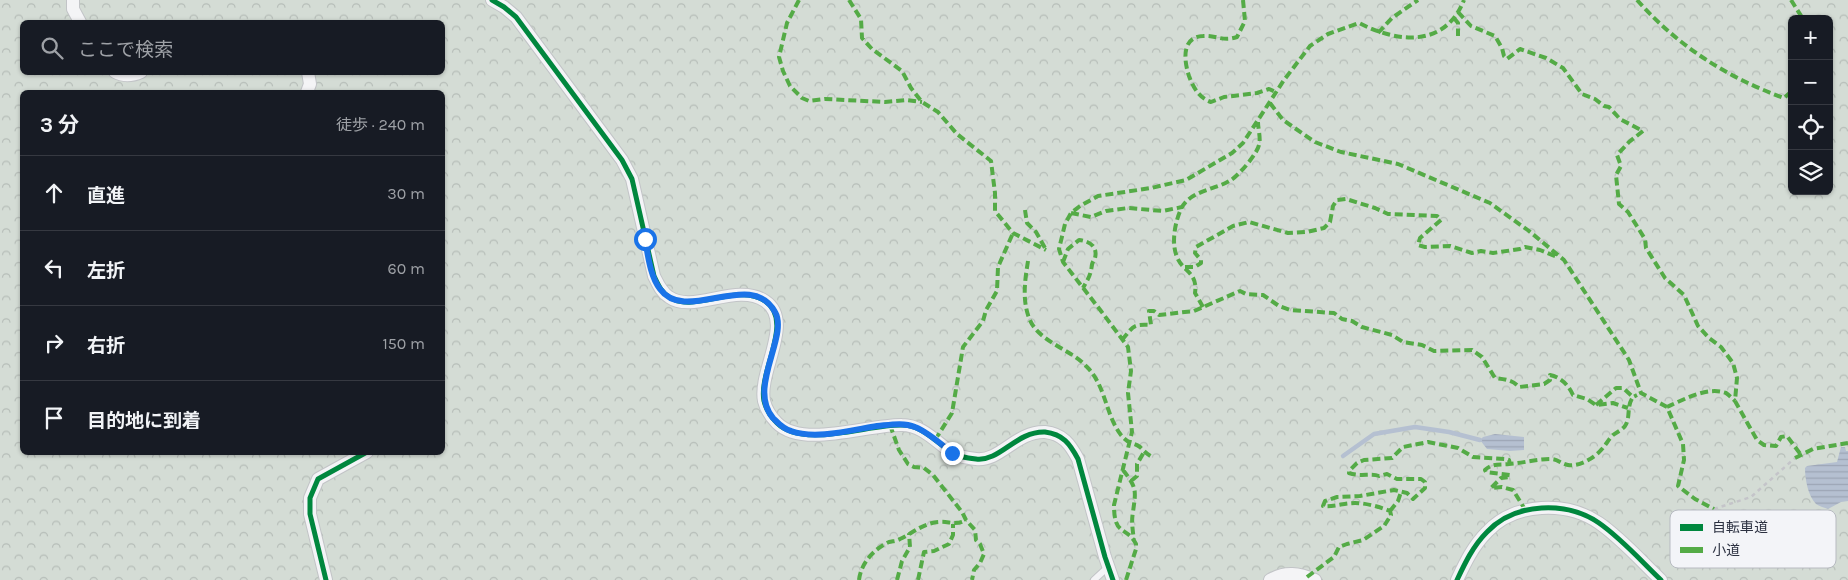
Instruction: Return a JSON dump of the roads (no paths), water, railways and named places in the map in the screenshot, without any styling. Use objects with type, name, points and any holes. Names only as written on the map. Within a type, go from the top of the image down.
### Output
[{"type":"street","points":[[73,0],[74,9],[79,20]]},
{"type":"street","points":[[492,0],[504,6],[516,17],[622,160],[632,179],[654,276],[660,290],[670,298],[681,302],[741,294],[756,296],[766,301],[775,312],[777,330],[765,382],[764,400],[769,413],[779,425],[790,431],[806,435],[890,424],[906,425],[924,432],[952,453],[964,458],[980,460],[995,455],[1019,438],[1031,433],[1054,433],[1064,438],[1070,444],[1078,459],[1113,580]]},
{"type":"street","points":[[308,75],[310,84],[308,90]]},
{"type":"street","points":[[326,580],[310,514],[310,498],[318,479],[362,455]]},
{"type":"street","points":[[1456,580],[1474,547],[1488,530],[1505,518],[1542,508],[1564,508],[1598,523],[1661,580]]},
{"type":"street","points":[[1270,580],[1281,574],[1295,573],[1315,580]]},
{"type":"lane","points":[[1094,580],[1108,567]]},
{"type":"water","points":[[1495,434],[1524,437],[1524,450],[1487,449],[1480,440],[1483,437]]},
{"type":"water","points":[[1841,447],[1845,447],[1846,451],[1848,451],[1848,501],[1841,502],[1828,509],[1816,504],[1811,497],[1806,482],[1805,468],[1807,466],[1837,462]]},
{"type":"waterway","points":[[1343,456],[1374,434],[1415,427],[1449,432],[1480,440]]}]
